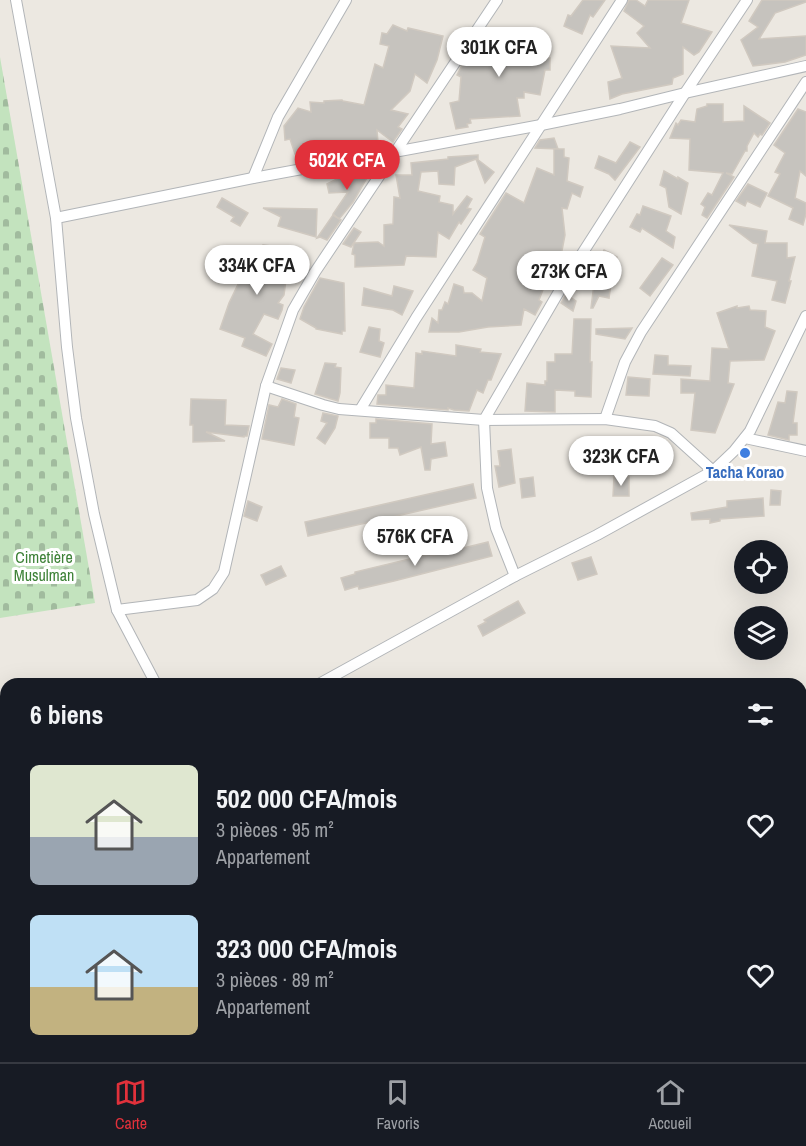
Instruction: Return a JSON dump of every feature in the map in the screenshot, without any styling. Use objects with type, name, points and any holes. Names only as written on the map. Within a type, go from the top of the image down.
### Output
[{"type":"street","points":[[16,0],[56,218],[67,347],[76,418],[94,514],[117,610],[153,678]]},
{"type":"street","points":[[253,178],[278,117],[346,0]]},
{"type":"street","points":[[117,610],[197,600],[213,589],[224,572],[266,386],[293,310],[315,272],[497,0]]},
{"type":"street","points":[[360,410],[416,318],[622,0]]},
{"type":"street","points":[[515,576],[496,528],[487,488],[484,420],[571,271],[747,0]]},
{"type":"street","points":[[56,218],[253,178],[620,109],[806,66]]},
{"type":"street","points":[[605,419],[625,362],[641,332],[806,82]]},
{"type":"street","points":[[330,678],[713,471],[745,438],[806,316]]},
{"type":"street","points":[[266,386],[339,409],[484,420],[605,419],[655,426],[671,434],[713,471]]},
{"type":"street","points":[[745,438],[806,451]]},
{"type":"green space","name":"Cimetière Musulman","points":[[0,57],[95,603],[0,618]]},
{"type":"building","points":[[583,0],[605,0],[593,17],[590,15],[582,34],[564,26],[568,15],[571,16]]},
{"type":"building","points":[[629,0],[636,0],[645,6],[648,0],[689,0],[681,23],[712,32],[699,52],[694,55],[683,47],[683,74],[673,78],[672,84],[622,94],[610,99],[608,82],[622,78],[611,46],[650,48],[637,33],[644,26],[624,11]]},
{"type":"building","points":[[762,0],[806,0],[806,2],[775,13],[759,39],[806,36],[806,55],[785,62],[753,66],[741,40],[758,27],[749,21]]},
{"type":"building","points":[[393,25],[407,31],[408,28],[443,36],[437,60],[427,83],[415,74],[410,91],[391,110],[408,114],[398,127],[402,129],[393,142],[377,130],[378,143],[308,156],[307,148],[295,154],[290,139],[285,140],[284,126],[298,108],[311,112],[310,102],[324,103],[324,101],[342,100],[364,105],[375,64],[383,68],[389,46],[380,44],[382,33],[387,34]]},
{"type":"building","points":[[523,28],[544,38],[538,58],[550,58],[550,70],[545,70],[540,95],[524,92],[524,98],[517,98],[520,116],[470,119],[471,123],[467,124],[468,127],[456,129],[450,103],[459,101],[461,77],[457,75],[464,62],[478,41],[493,50],[500,33],[519,41]]},
{"type":"building","points":[[707,104],[723,104],[723,122],[744,121],[744,106],[770,123],[762,135],[758,137],[754,133],[747,146],[747,151],[732,174],[726,173],[734,177],[707,218],[702,215],[705,207],[701,204],[708,193],[712,195],[723,173],[689,170],[690,139],[670,138],[676,123],[678,125],[681,120],[695,122],[697,109]]},
{"type":"building","points":[[798,109],[806,112],[806,176],[800,171],[795,198],[806,203],[803,225],[789,219],[793,208],[768,196],[780,174],[775,172],[785,153],[774,145]]},
{"type":"building","points":[[554,138],[558,149],[535,148],[540,140]]},
{"type":"building","points":[[630,142],[640,147],[615,180],[609,174],[595,168],[599,156],[616,163]]},
{"type":"building","points":[[554,149],[564,149],[564,157],[569,158],[567,181],[583,187],[580,197],[572,193],[567,209],[562,208],[565,235],[560,261],[564,263],[558,273],[551,269],[539,300],[542,302],[535,315],[524,309],[521,325],[459,332],[429,332],[432,318],[438,323],[439,310],[442,310],[445,302],[448,304],[454,284],[463,287],[464,293],[472,293],[482,301],[487,278],[473,270],[485,237],[480,234],[506,193],[524,203],[537,168],[554,175]]},
{"type":"building","points":[[478,155],[477,159],[494,172],[485,183],[476,159],[455,167],[454,185],[439,184],[438,171],[421,172],[418,191],[440,196],[439,202],[453,205],[453,214],[467,196],[472,199],[467,208],[471,209],[461,224],[459,222],[449,239],[438,232],[436,257],[406,256],[404,265],[355,267],[355,255],[352,254],[354,243],[378,242],[384,246],[384,225],[393,224],[394,197],[400,198],[396,175],[412,175],[411,163]]},
{"type":"building","points":[[664,171],[688,183],[681,214],[669,207],[666,188],[660,185]]},
{"type":"building","points":[[362,172],[368,176],[353,202],[339,219],[333,214],[348,192],[329,193],[327,184],[348,175],[357,178]]},
{"type":"building","points":[[748,184],[767,193],[760,207],[747,201],[745,206],[736,201]]},
{"type":"building","points":[[222,198],[248,213],[240,226],[231,221],[234,217],[217,207]]},
{"type":"building","points":[[643,206],[671,216],[666,231],[675,237],[673,248],[642,228],[640,232],[630,227],[637,214],[640,215]]},
{"type":"building","points":[[263,208],[317,209],[316,237],[278,226],[281,217]]},
{"type":"building","points":[[333,215],[341,220],[327,240],[317,238]]},
{"type":"building","points":[[729,225],[767,231],[765,243],[787,243],[787,258],[795,257],[785,303],[772,300],[777,281],[752,276],[758,244],[753,243]]},
{"type":"building","points":[[354,228],[361,232],[351,247],[343,244]]},
{"type":"building","points":[[263,245],[279,247],[278,256],[289,257],[284,295],[278,303],[283,305],[278,319],[264,314],[253,334],[272,344],[266,356],[242,346],[245,338],[220,329],[243,274],[233,268],[242,252],[262,262]]},
{"type":"building","points":[[604,250],[617,257],[605,283],[611,284],[609,298],[599,296],[591,308],[595,276],[589,273],[591,268],[585,265],[591,254],[600,258]]},
{"type":"building","points":[[662,258],[673,265],[650,296],[640,288]]},
{"type":"building","points":[[320,278],[344,283],[345,331],[342,331],[342,334],[316,329],[300,319]]},
{"type":"building","points":[[394,286],[413,291],[402,315],[393,310],[362,305],[364,288],[392,296]]},
{"type":"building","points":[[566,294],[576,301],[573,311],[561,303]]},
{"type":"building","points":[[737,306],[737,308],[749,306],[750,310],[766,311],[765,327],[775,331],[764,360],[730,361],[728,383],[734,384],[715,433],[691,430],[695,393],[681,393],[681,379],[710,381],[712,348],[729,349],[717,313]]},
{"type":"building","points":[[574,319],[591,319],[591,397],[575,396],[575,391],[555,390],[555,412],[525,411],[527,383],[545,385],[547,362],[555,362],[555,354],[572,354]]},
{"type":"building","points":[[369,327],[380,329],[379,341],[384,343],[380,357],[360,352]]},
{"type":"building","points":[[632,328],[625,339],[596,334],[596,329]]},
{"type":"building","points":[[456,345],[481,349],[480,352],[501,354],[491,380],[488,380],[483,393],[477,390],[469,411],[377,404],[378,395],[386,395],[386,385],[414,388],[416,353],[422,354],[422,351],[456,356]]},
{"type":"building","points":[[655,355],[668,356],[668,365],[691,366],[690,376],[653,374]]},
{"type":"building","points":[[325,363],[336,364],[335,367],[341,368],[338,401],[315,394]]},
{"type":"building","points":[[281,368],[295,370],[291,383],[277,379]]},
{"type":"building","points":[[628,377],[650,379],[649,396],[626,395]]},
{"type":"building","points":[[787,391],[797,392],[793,423],[797,423],[797,435],[789,435],[789,440],[768,435],[778,402],[785,403]]},
{"type":"building","points":[[191,399],[226,400],[225,425],[249,426],[247,436],[206,432],[225,441],[193,442],[193,425],[190,425]]},
{"type":"building","points":[[282,399],[296,404],[294,417],[299,418],[294,445],[262,439],[269,405],[278,407]]},
{"type":"building","points":[[323,413],[338,416],[335,428],[325,444],[317,438],[327,423],[321,421]]},
{"type":"building","points":[[376,419],[432,424],[431,444],[445,442],[447,456],[431,459],[430,470],[425,470],[421,447],[400,455],[398,448],[389,448],[389,438],[370,438],[370,423],[376,423]]},
{"type":"building","points":[[511,449],[515,483],[499,487],[495,466],[500,466],[498,451]]},
{"type":"building","points":[[588,453],[601,453],[601,472],[587,472]]},
{"type":"building","points":[[533,477],[535,496],[522,498],[520,479]]},
{"type":"building","points":[[614,477],[629,477],[629,496],[613,496]]},
{"type":"building","points":[[473,484],[476,498],[308,536],[305,522]]},
{"type":"building","points":[[771,490],[781,491],[780,505],[770,505]]},
{"type":"building","points":[[763,498],[764,516],[720,519],[720,521],[710,523],[710,519],[692,520],[691,513],[727,507],[727,501]]},
{"type":"building","points":[[248,501],[262,507],[257,521],[244,516]]},
{"type":"building","points":[[488,542],[492,556],[394,581],[345,590],[341,578],[355,574],[355,572]]},
{"type":"building","points":[[591,557],[597,574],[578,580],[572,563]]},
{"type":"building","points":[[281,566],[286,576],[266,585],[261,575]]},
{"type":"building","points":[[518,601],[525,613],[483,636],[478,626],[486,622],[484,620]]},
{"type":"place","name":"Tacha Korao","points":[[745,453]]}]
